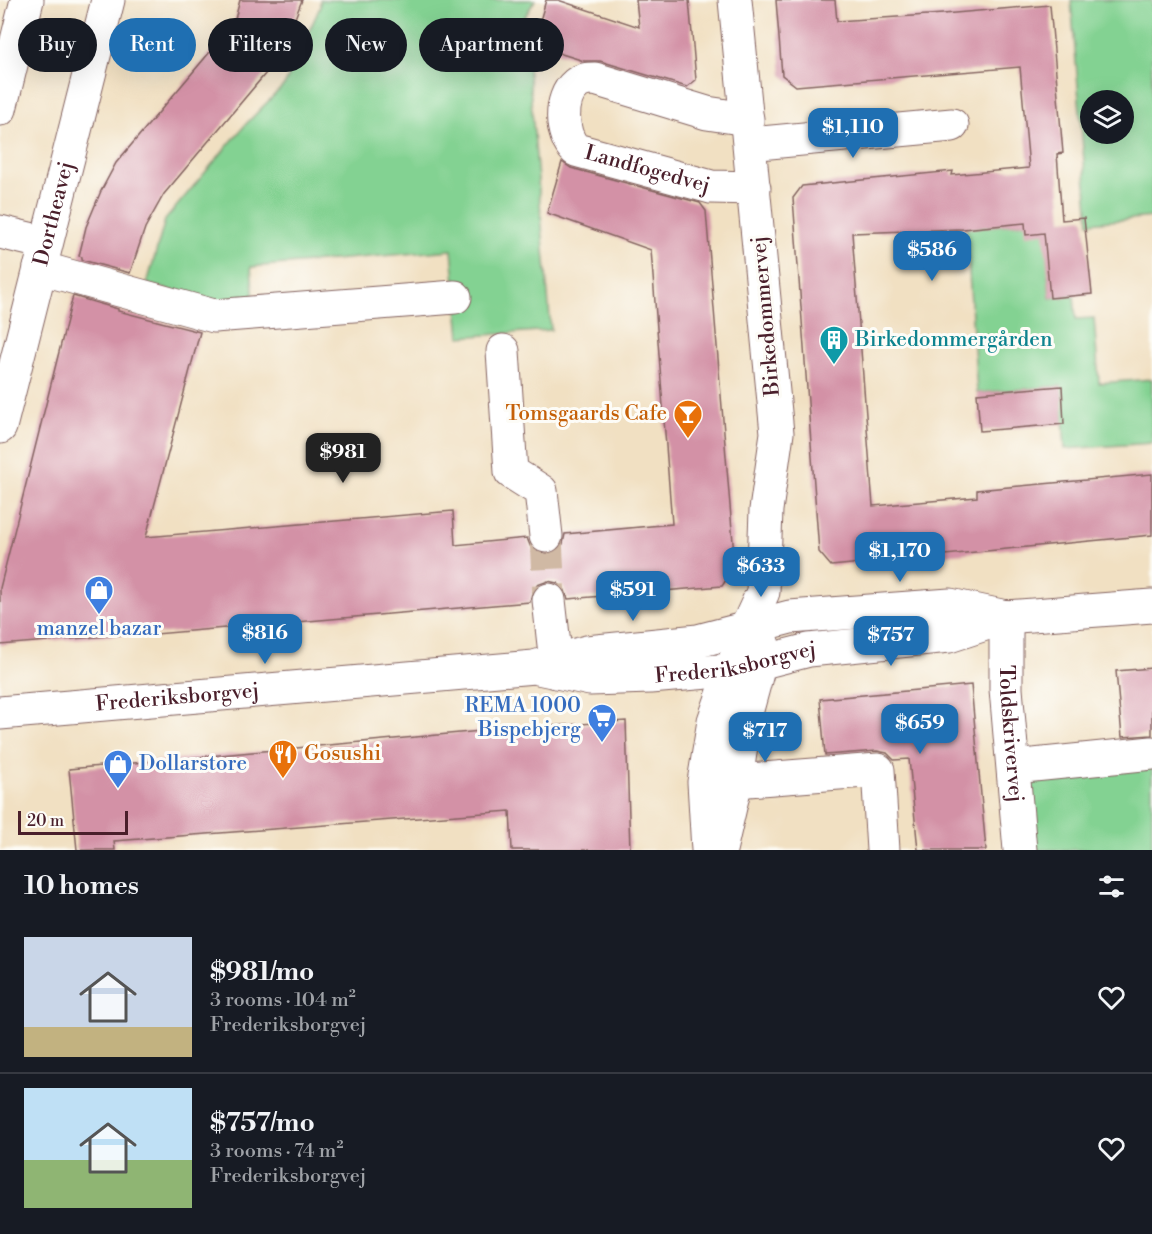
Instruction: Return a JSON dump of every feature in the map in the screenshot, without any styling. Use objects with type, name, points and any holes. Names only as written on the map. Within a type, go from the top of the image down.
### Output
[{"type":"street","points":[[0,108],[27,0]]},
{"type":"street","name":"Dortheavej","points":[[0,427],[108,0]]},
{"type":"street","name":"Birkedommervej","points":[[735,0],[777,433],[766,510],[763,592],[746,629],[745,667]]},
{"type":"street","name":"Landfogedvej","points":[[754,188],[711,187],[576,150],[571,145],[564,125],[564,112],[570,91],[584,79],[595,79],[707,113],[748,131],[952,124]]},
{"type":"street","points":[[0,232],[43,255],[214,316],[454,297]]},
{"type":"street","points":[[502,351],[511,472],[541,491],[546,536]]},
{"type":"street","points":[[549,600],[549,667]]},
{"type":"street","name":"Frederiksborgvej","points":[[0,713],[549,667],[587,652],[698,641],[790,617],[950,605],[1006,617]]},
{"type":"street","name":"Frederiksborgvej","points":[[549,667],[590,680],[650,677],[745,667],[808,650],[949,636],[1006,617],[1152,606]]},
{"type":"street","name":"Toldskrivervej","points":[[1006,617],[1006,689],[1020,850]]},
{"type":"street","points":[[720,850],[736,781],[746,717],[745,667]]},
{"type":"street","points":[[708,850],[704,782],[714,721],[745,667]]},
{"type":"street","points":[[1014,767],[1152,753]]},
{"type":"street","points":[[736,781],[878,770],[883,850]]},
{"type":"green space","points":[[320,0],[535,0],[524,18],[419,18],[419,72],[529,72],[551,330],[460,337],[452,250],[251,267],[254,302],[224,305],[147,284],[165,220],[246,124],[285,84],[290,72],[313,72],[313,22],[320,7]]},
{"type":"green space","points":[[1071,0],[1152,0],[1152,217],[1089,223],[1083,144],[1134,144],[1134,90],[1080,90],[1080,112]]},
{"type":"green space","points":[[1025,223],[1051,232],[1055,273],[1048,275],[1050,298],[1074,296],[1076,319],[1094,318],[1099,383],[1152,379],[1152,443],[1065,449],[1061,386],[977,393],[966,228]]},
{"type":"green space","points":[[1152,762],[1152,850],[1035,850],[1028,775]]},
{"type":"building","points":[[240,0],[302,0],[295,18],[235,18]]},
{"type":"building","points":[[546,0],[558,0],[639,27],[636,0],[689,0],[696,80],[687,87],[600,61],[584,61],[564,55],[564,18],[541,18]]},
{"type":"building","points":[[776,0],[835,0],[837,21],[1050,5],[1063,153],[1057,154],[1062,220],[1084,218],[1092,294],[1050,298],[1044,233],[1026,235],[1025,223],[963,229],[852,233],[873,506],[977,497],[977,490],[1152,474],[1152,535],[831,566],[819,552],[793,198],[802,186],[953,171],[952,175],[1029,168],[1020,67],[796,86],[782,75]]},
{"type":"building","points":[[208,54],[208,72],[267,72],[164,194],[145,228],[130,273],[82,260],[79,256],[86,227],[116,163],[193,72],[196,72],[196,68]]},
{"type":"building","points":[[562,162],[571,168],[700,203],[706,211],[735,567],[722,586],[568,599],[564,588],[548,581],[537,585],[530,602],[0,645],[0,588],[73,296],[118,309],[118,311],[200,332],[146,537],[453,511],[455,545],[527,538],[531,548],[547,555],[558,551],[563,544],[565,534],[672,524],[651,250],[547,213]]},
{"type":"building","points":[[1062,386],[1064,424],[980,431],[977,393]]},
{"type":"building","points":[[1152,668],[1152,735],[1122,737],[1116,671]]},
{"type":"building","points":[[971,685],[986,850],[918,850],[909,759],[894,760],[887,753],[877,751],[825,755],[820,699]]},
{"type":"building","points":[[626,721],[630,850],[512,850],[510,811],[114,841],[115,850],[77,850],[69,769],[503,729]]},
{"type":"tunnel","points":[[546,536],[549,600]]},
{"type":"place","name":"Birkedommergården","points":[[834,366]]},
{"type":"place","name":"Tomsgaards Cafe","points":[[688,440]]},
{"type":"place","name":"manzel bazar","points":[[99,616]]},
{"type":"place","name":"REMA 1000 Bispebjerg","points":[[602,744]]},
{"type":"place","name":"Gosushi","points":[[283,780]]},
{"type":"place","name":"Dollarstore","points":[[118,790]]}]
